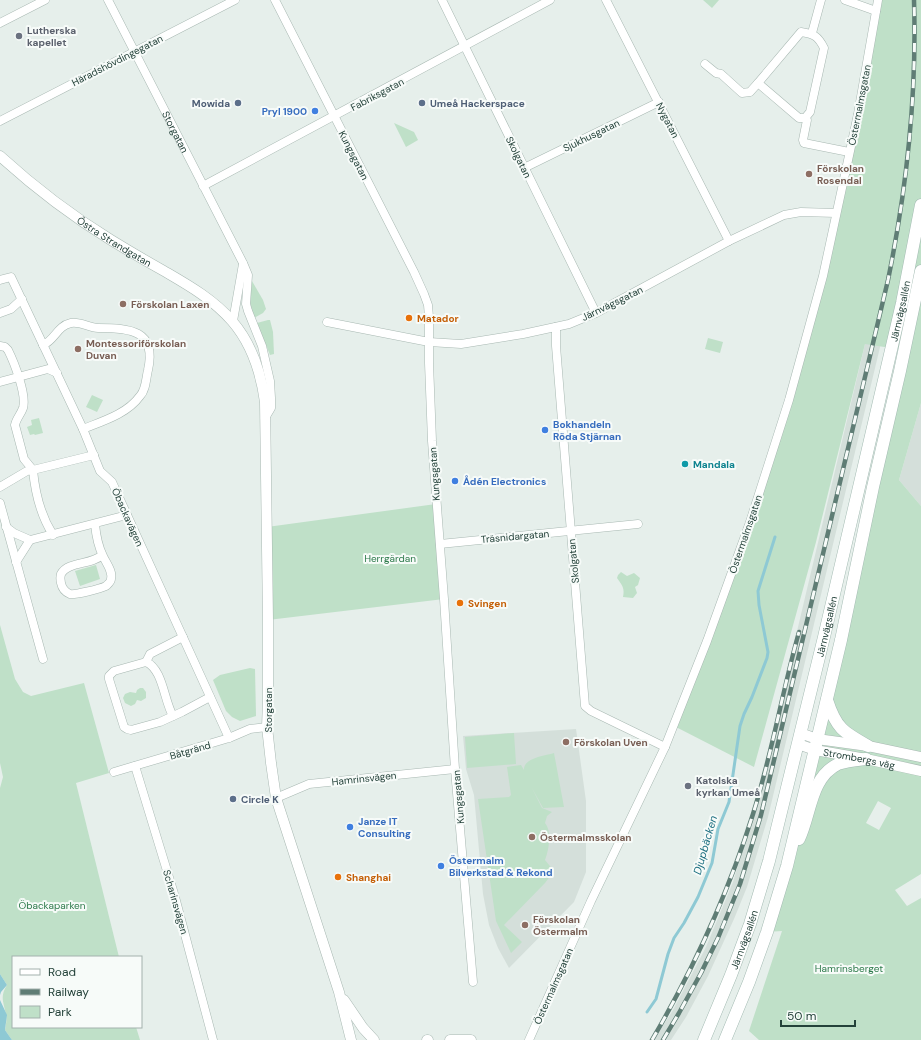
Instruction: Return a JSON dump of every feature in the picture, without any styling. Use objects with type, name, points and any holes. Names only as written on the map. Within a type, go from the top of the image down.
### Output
[{"type":"main road","name":"Järnvägsallén","points":[[704,1040],[750,924],[769,861],[902,303],[921,205]]},
{"type":"main road","name":"Järnvägsallén","points":[[725,1040],[749,982],[767,932],[787,866],[841,640],[921,271]]},
{"type":"main road","points":[[827,698],[832,717],[838,725],[847,734],[868,746]]},
{"type":"main road","points":[[787,866],[805,827],[812,797],[818,783],[839,764],[866,758]]},
{"type":"street","points":[[0,23],[44,0]]},
{"type":"street","name":"Storgatan","points":[[108,0],[248,275],[246,304],[262,346],[270,381],[271,408],[265,418]]},
{"type":"street","name":"Häradshövdingegatan","points":[[0,121],[235,0]]},
{"type":"street","name":"Kungsgatan","points":[[275,0],[424,294],[428,305],[432,440],[455,769],[473,982]]},
{"type":"street","name":"Skolgatan","points":[[442,0],[596,313]]},
{"type":"street","name":"Fabriksgatan","points":[[203,186],[550,0]]},
{"type":"street","name":"Nygatan","points":[[606,0],[729,241]]},
{"type":"street","points":[[812,33],[821,0]]},
{"type":"street","points":[[845,0],[876,11]]},
{"type":"street","name":"Östermalmsgatan","points":[[529,1040],[591,901],[665,747],[702,653],[750,522],[789,400],[823,276],[859,106],[878,0]]},
{"type":"street","points":[[705,64],[716,73],[721,74],[742,93],[750,92],[801,32],[812,33],[821,41],[824,48],[810,112],[805,118]]},
{"type":"street","points":[[758,83],[799,118],[805,118]]},
{"type":"street","name":"Sjukhusgatan","points":[[524,168],[658,102]]},
{"type":"street","points":[[805,118],[807,120],[803,140],[804,143],[849,152]]},
{"type":"street","name":"Östra Strandgatan","points":[[0,156],[62,206],[110,239],[201,293],[233,321]]},
{"type":"street","name":"Järnvägsgatan","points":[[327,322],[430,342],[461,344],[556,327],[570,324],[596,313],[729,241],[784,215],[801,212],[836,213]]},
{"type":"street","points":[[233,321],[243,263]]},
{"type":"street","name":"Öbackavägen","points":[[0,280],[11,277],[83,429],[100,470],[112,482],[229,738]]},
{"type":"street","points":[[0,313],[11,309],[22,299]]},
{"type":"street","name":"Storgatan","points":[[233,321],[248,345],[257,365],[263,388],[265,418],[268,694],[267,727],[276,798],[339,992],[351,1040]]},
{"type":"street","points":[[43,345],[50,341],[58,330],[72,323],[92,327],[126,329],[141,336],[148,343],[151,358],[144,390],[141,396],[121,413],[83,429]]},
{"type":"street","name":"Skolgatan","points":[[556,327],[556,346],[585,706],[591,711],[665,747]]},
{"type":"street","points":[[0,346],[5,347],[8,350],[19,377],[24,407],[16,421],[15,426],[24,459],[33,470],[43,515],[53,535]]},
{"type":"street","points":[[0,382],[48,369],[57,373]]},
{"type":"street","points":[[0,487],[27,471],[94,455]]},
{"type":"street","points":[[0,503],[42,659]]},
{"type":"street","points":[[6,527],[14,533],[30,540],[127,515]]},
{"type":"street","points":[[95,524],[102,555],[111,572],[111,580],[106,586],[73,594],[65,592],[60,581],[62,572],[66,568],[96,560],[102,555]]},
{"type":"street","name":"Träsnidargatan","points":[[440,544],[638,524]]},
{"type":"street","points":[[16,562],[30,540]]},
{"type":"street","points":[[183,638],[150,654],[146,662],[114,671],[109,676],[124,727],[131,730],[160,722],[210,697]]},
{"type":"street","points":[[146,662],[154,668],[168,699],[169,710],[173,716]]},
{"type":"street","name":"Båtgränd","points":[[114,772],[229,738],[250,729],[267,727]]},
{"type":"street","name":"Strombergs väg","points":[[799,738],[866,758],[921,771]]},
{"type":"street","name":"Strombergs väg","points":[[816,744],[868,746],[921,757]]},
{"type":"street","name":"Scharinsvägen","points":[[135,766],[175,896],[213,1040]]},
{"type":"street","name":"Hamrinsvägen","points":[[276,798],[309,784],[455,769]]},
{"type":"street","name":"Storgatan","points":[[339,992],[363,1028],[374,1040]]},
{"type":"street","points":[[450,1040],[471,1040]]},
{"type":"shaded area","points":[[921,93],[886,322],[768,817],[747,887],[708,976],[686,1017],[671,1040],[654,1040],[673,1010],[706,947],[733,882],[754,813],[865,344]]},
{"type":"shaded area","points":[[921,403],[921,506],[899,480]]},
{"type":"shaded area","name":"Östermalmsskolan","points":[[576,729],[586,801],[586,872],[574,902],[509,968],[498,948],[489,925],[483,894],[474,795],[466,769],[463,736]]},
{"type":"green space","points":[[703,0],[719,0],[712,8]]},
{"type":"green space","name":"Hamrinsberget","points":[[878,0],[921,0],[921,403],[899,480],[921,506],[921,874],[895,890],[907,906],[921,898],[921,1040],[759,1040],[749,1031],[782,931],[767,932],[904,350],[865,344],[816,542],[754,767],[674,726],[750,522],[823,276]],"holes":[[[878,801],[891,808],[879,830],[866,823]]]},
{"type":"green space","points":[[394,123],[414,132],[418,140],[406,147]]},
{"type":"green space","points":[[252,281],[263,300],[266,309],[263,313],[254,318],[250,302]]},
{"type":"green space","points":[[270,320],[273,332],[274,354],[270,355],[257,323]]},
{"type":"green space","points":[[708,338],[723,342],[720,353],[705,349]]},
{"type":"green space","points":[[92,395],[103,400],[97,412],[86,407]]},
{"type":"green space","points":[[39,418],[43,433],[30,435],[27,427],[32,425],[31,420]]},
{"type":"green space","name":"Herrgärdan","points":[[436,504],[444,599],[268,620],[267,527]]},
{"type":"green space","points":[[96,565],[100,579],[80,586],[75,571]]},
{"type":"green space","points":[[621,572],[627,576],[634,573],[640,578],[638,585],[635,587],[637,593],[633,598],[623,597],[624,594],[622,585],[617,578]]},
{"type":"green space","name":"Öbackaparken","points":[[0,625],[15,679],[23,692],[31,696],[84,683],[109,773],[76,783],[119,956],[12,956],[12,1028],[136,1028],[140,1040],[12,1040],[5,1030],[6,1016],[3,1002],[3,992],[7,985],[0,974],[0,788],[3,777],[0,763]]},
{"type":"green space","points":[[250,668],[255,669],[256,716],[240,721],[232,717],[226,711],[213,680],[220,675]]},
{"type":"green space","points":[[140,688],[143,688],[146,692],[146,698],[141,701],[137,700],[135,704],[131,706],[125,703],[123,698],[125,694],[130,692],[136,693]]},
{"type":"green space","points":[[514,733],[516,764],[467,768],[465,737]]},
{"type":"green space","points":[[554,753],[564,807],[543,808],[532,788],[542,808],[552,812],[547,816],[545,823],[549,831],[549,846],[545,860],[554,871],[545,883],[504,925],[522,942],[511,953],[496,921],[478,799],[509,797],[511,795],[507,767],[521,765],[524,770],[525,766],[530,760]]},
{"type":"water","points":[[0,974],[7,985],[0,995]]},
{"type":"water","points":[[0,1000],[7,1015],[5,1030],[12,1040],[0,1040]]},
{"type":"waterway","name":"Djupbäcken","points":[[647,1012],[656,999],[668,954],[674,938],[698,897],[712,863],[718,829],[729,802],[740,726],[767,658],[768,652],[759,605],[758,591],[775,537]]},
{"type":"railway","points":[[663,1040],[701,973],[718,938],[740,884],[761,815],[895,245],[905,176],[912,106],[915,35],[914,0]]},
{"type":"railway","points":[[652,1040],[696,958],[733,873],[760,791],[799,632]]},
{"type":"place","name":"Lutherska kapellet","points":[[19,36]]},
{"type":"place","name":"Mowida","points":[[238,103]]},
{"type":"place","name":"Umeå Hackerspace","points":[[422,103]]},
{"type":"place","name":"Pryl 1900","points":[[315,111]]},
{"type":"place","name":"Förskolan Rosendal","points":[[809,174]]},
{"type":"place","name":"Förskolan Laxen","points":[[123,304]]},
{"type":"place","name":"Matador","points":[[409,318]]},
{"type":"place","name":"Montessoriförskolan Duvan","points":[[78,349]]},
{"type":"place","name":"Bokhandeln Röda Stjärnan","points":[[545,430]]},
{"type":"place","name":"Mandala","points":[[685,464]]},
{"type":"place","name":"Ådén Electronics","points":[[455,481]]},
{"type":"place","name":"Svingen","points":[[460,603]]},
{"type":"place","name":"Förskolan Uven","points":[[566,742]]},
{"type":"place","name":"Katolska kyrkan Umeå","points":[[688,786]]},
{"type":"place","name":"Circle K","points":[[233,799]]},
{"type":"place","name":"Janze IT Consulting","points":[[350,827]]},
{"type":"place","name":"Östermalmsskolan","points":[[532,837]]},
{"type":"place","name":"Östermalm Bilverkstad & Rekond","points":[[441,866]]},
{"type":"place","name":"Shanghai","points":[[338,877]]},
{"type":"place","name":"Förskolan Östermalm","points":[[525,925]]}]
